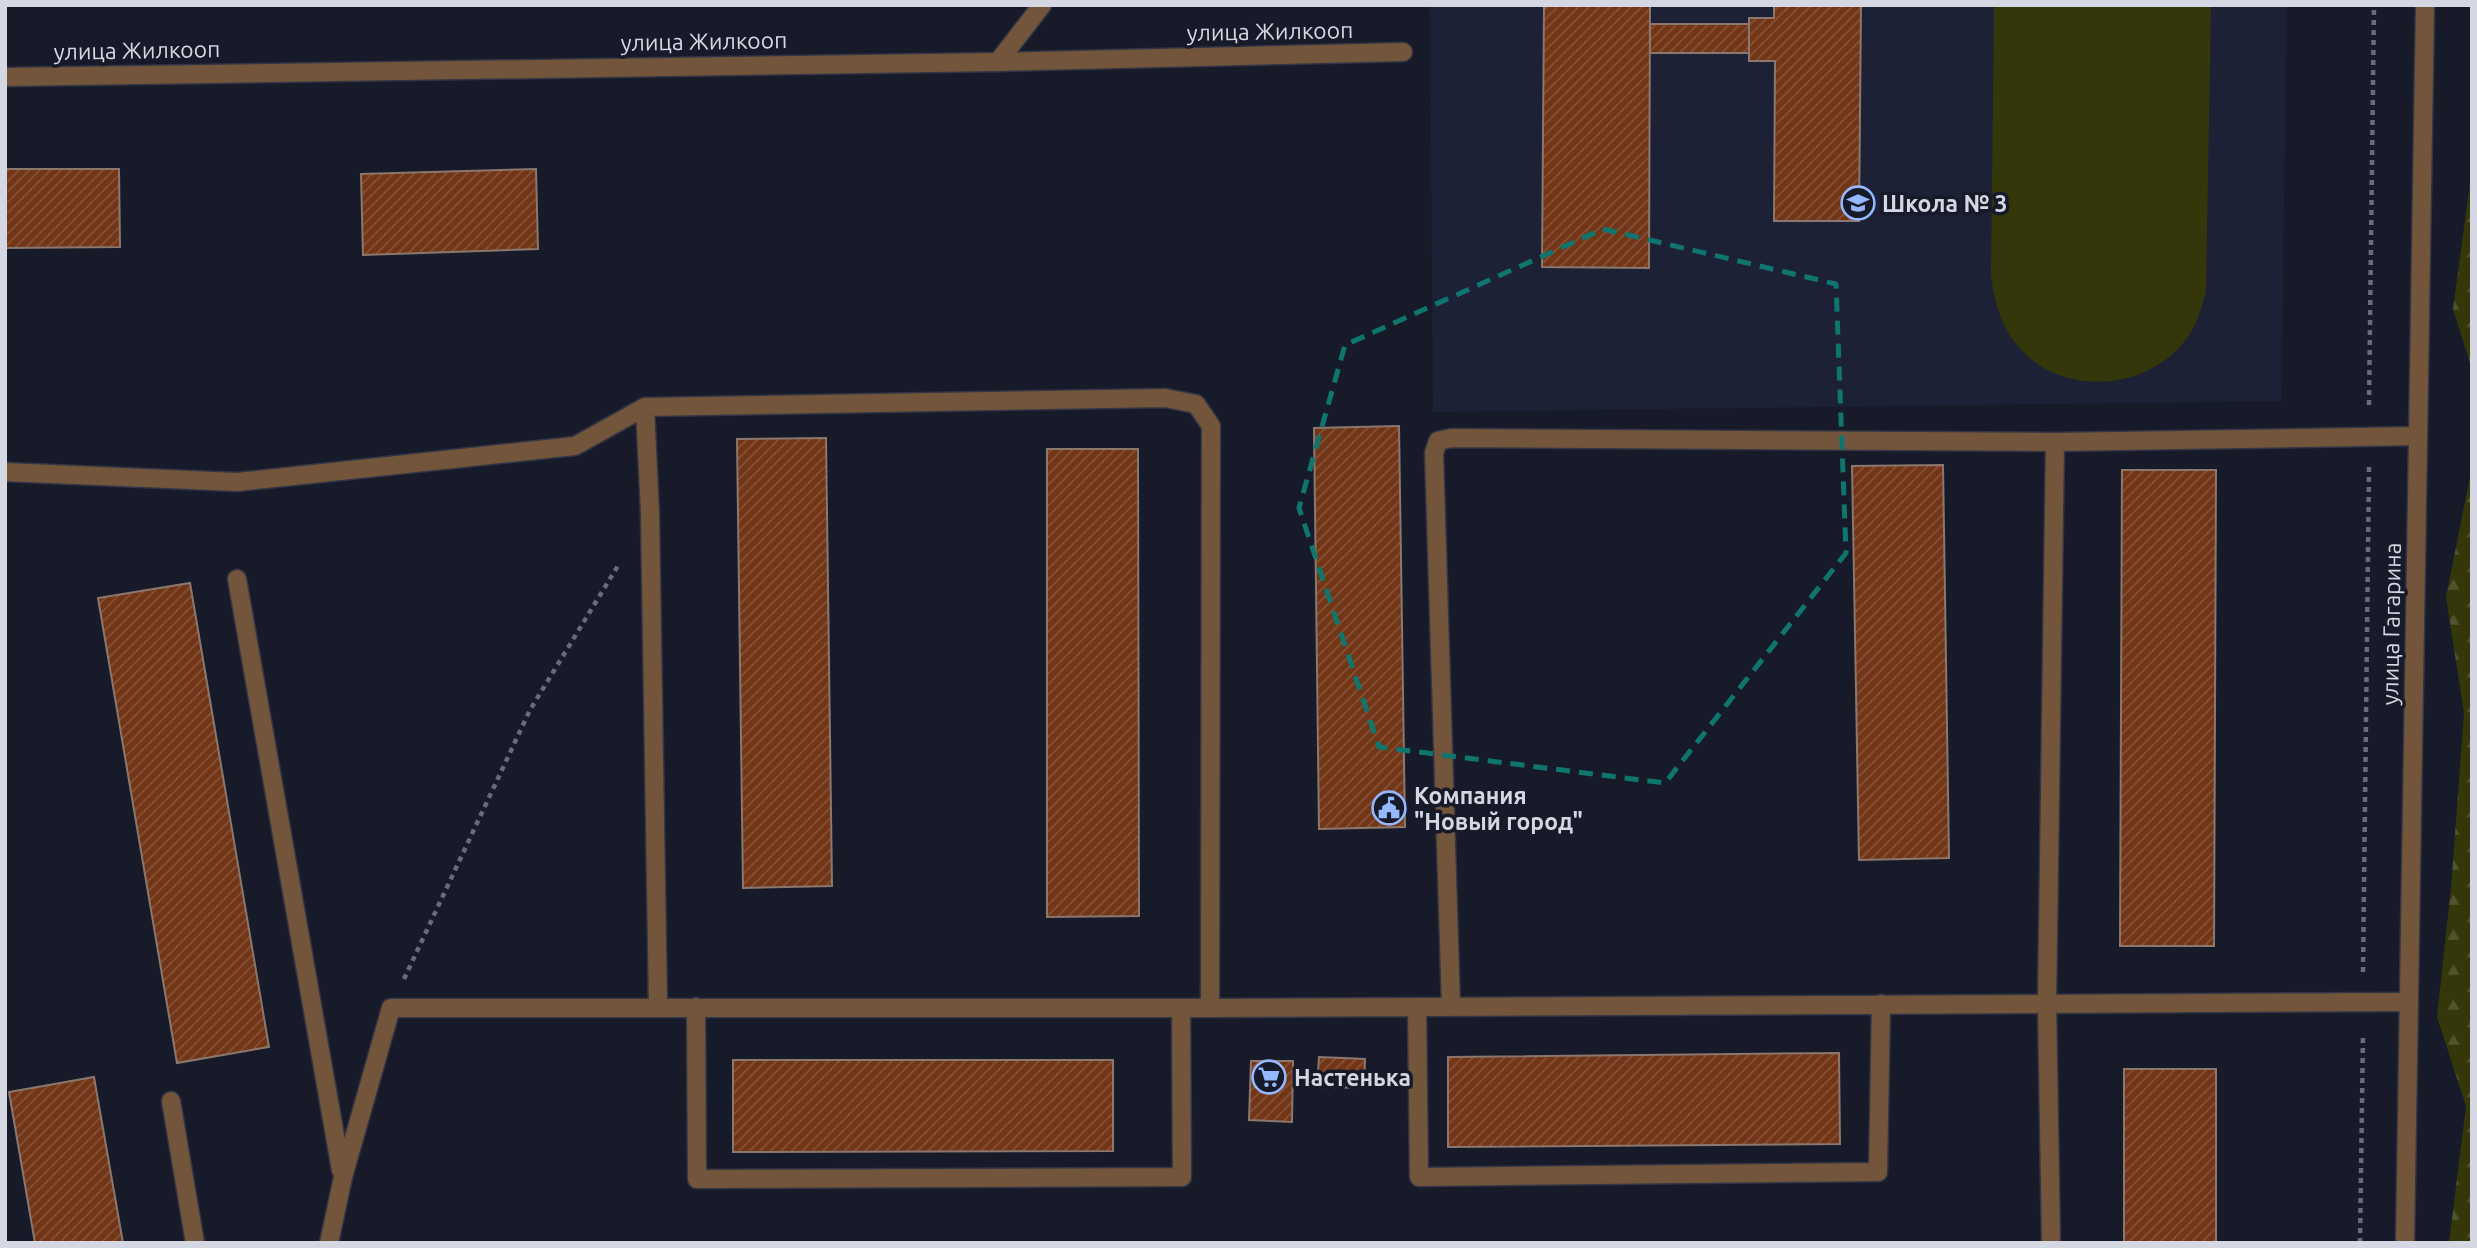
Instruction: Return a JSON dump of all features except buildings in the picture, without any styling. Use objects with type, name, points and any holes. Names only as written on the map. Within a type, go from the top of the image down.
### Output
[{"type":"street","points":[[998,62],[1042,5]]},
{"type":"street","name":"улица Гагарина","points":[[2405,1243],[2425,5]]},
{"type":"street","name":"улица Жилкооп","points":[[5,77],[998,62],[1403,52]]},
{"type":"street","points":[[5,472],[237,482],[575,446],[645,407],[1165,398],[1196,404],[1211,426],[1210,1008]]},
{"type":"street","points":[[645,407],[650,513],[658,1007]]},
{"type":"street","points":[[1451,1007],[1434,453],[1438,441],[1479,438],[2055,442],[2418,436]]},
{"type":"street","points":[[2051,1243],[2047,1003],[2055,442]]},
{"type":"street","points":[[237,579],[343,1177]]},
{"type":"street","points":[[329,1243],[343,1177],[391,1008],[1210,1008],[2409,1002]]},
{"type":"street","points":[[1417,1007],[1419,1177],[1878,1172],[1881,1004]]},
{"type":"street","points":[[696,1007],[696,1179],[1182,1177],[1181,1008]]},
{"type":"street","points":[[171,1101],[195,1243]]},
{"type":"path","points":[[2360,1243],[2374,5]]},
{"type":"path","points":[[391,1008],[530,710],[622,559]]},
{"type":"highlighted area","points":[[1603,229],[1836,284],[1846,553],[1665,783],[1379,747],[1299,508],[1345,345]]},
{"type":"shaded area","name":"Школа № 3","points":[[1430,5],[2287,5],[2281,401],[1433,412]]},
{"type":"green space","points":[[1994,5],[2211,5],[2206,292],[2191,332],[2176,351],[2157,366],[2135,376],[2112,381],[2064,377],[2042,367],[2023,352],[2000,316],[1991,275]]},
{"type":"green space","points":[[2470,183],[2472,184],[2472,369],[2453,309]]},
{"type":"green space","points":[[2472,467],[2472,1243],[2449,1243],[2466,1106],[2437,1017],[2451,888],[2464,713],[2446,597]]},
{"type":"place","name":"Школа № 3","points":[[1858,203]]},
{"type":"place","name":"Компания \"Новый город\"","points":[[1389,808]]},
{"type":"place","name":"Настенька","points":[[1269,1077]]}]
